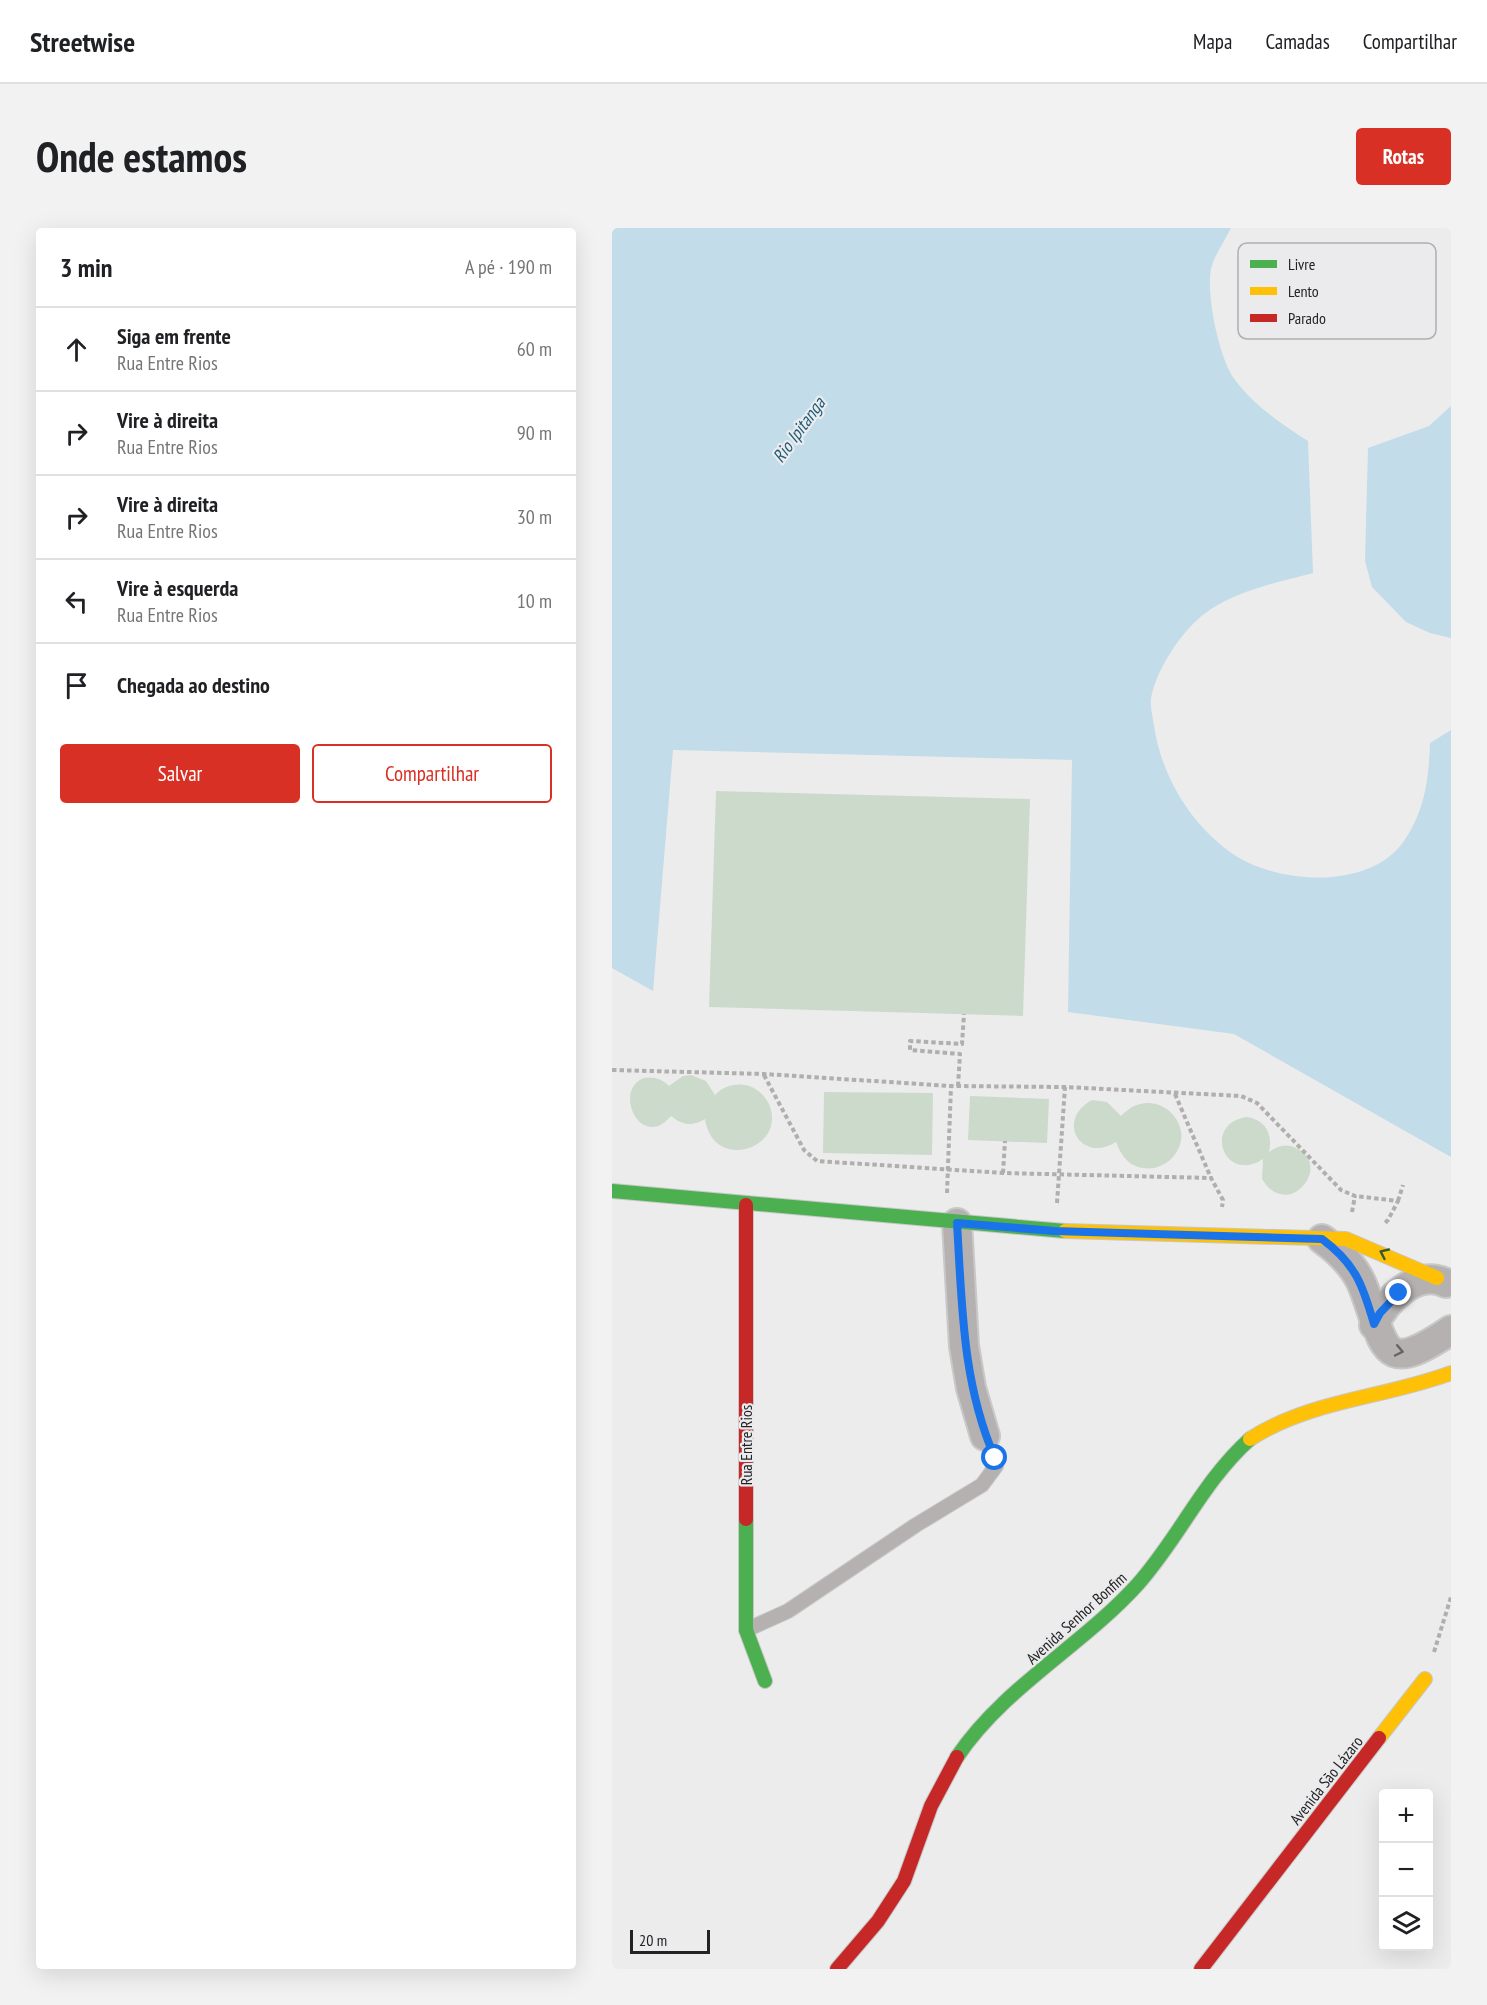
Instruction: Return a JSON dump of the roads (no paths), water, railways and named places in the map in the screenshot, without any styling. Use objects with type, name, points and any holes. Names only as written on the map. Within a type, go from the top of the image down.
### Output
[{"type":"street","points":[[612,1191],[746,1205],[1054,1231],[1346,1239],[1444,1282]]},
{"type":"street","name":"Rua Entre Rios","points":[[746,1205],[746,1630],[765,1681]]},
{"type":"street","points":[[957,1223],[964,1346],[971,1388],[985,1436]]},
{"type":"street","points":[[1322,1239],[1338,1251],[1352,1267],[1364,1288],[1374,1324],[1389,1349],[1400,1354],[1424,1348],[1451,1330]]},
{"type":"street","points":[[1374,1324],[1380,1313],[1399,1293],[1423,1279],[1444,1282]]},
{"type":"street","name":"Avenida Senhor Bonfim","points":[[837,1969],[871,1929],[912,1867],[930,1807],[953,1763],[975,1732],[994,1712],[1115,1608],[1139,1583],[1165,1552],[1227,1462],[1268,1428],[1296,1416],[1451,1373]]},
{"type":"street","name":"Avenida São Lázaro","points":[[1201,1969],[1425,1679]]},
{"type":"lane","points":[[746,1630],[788,1611],[916,1524],[982,1485],[996,1466],[985,1436]]},
{"type":"water","name":"Rio Ipitanga","points":[[612,228],[1231,228],[1211,269],[1210,294],[1219,343],[1229,370],[1251,398],[1269,414],[1308,441],[1313,573],[1233,597],[1205,613],[1186,631],[1167,659],[1153,689],[1151,705],[1158,745],[1164,764],[1182,800],[1193,816],[1220,844],[1255,866],[1277,873],[1302,877],[1326,877],[1350,874],[1372,867],[1391,855],[1406,838],[1422,804],[1430,743],[1451,730],[1451,1157],[1234,1034],[1068,1012],[1072,760],[673,750],[653,991],[612,968]]},
{"type":"water","points":[[1451,406],[1451,638],[1430,633],[1406,622],[1372,587],[1365,561],[1368,448],[1429,426]]}]
